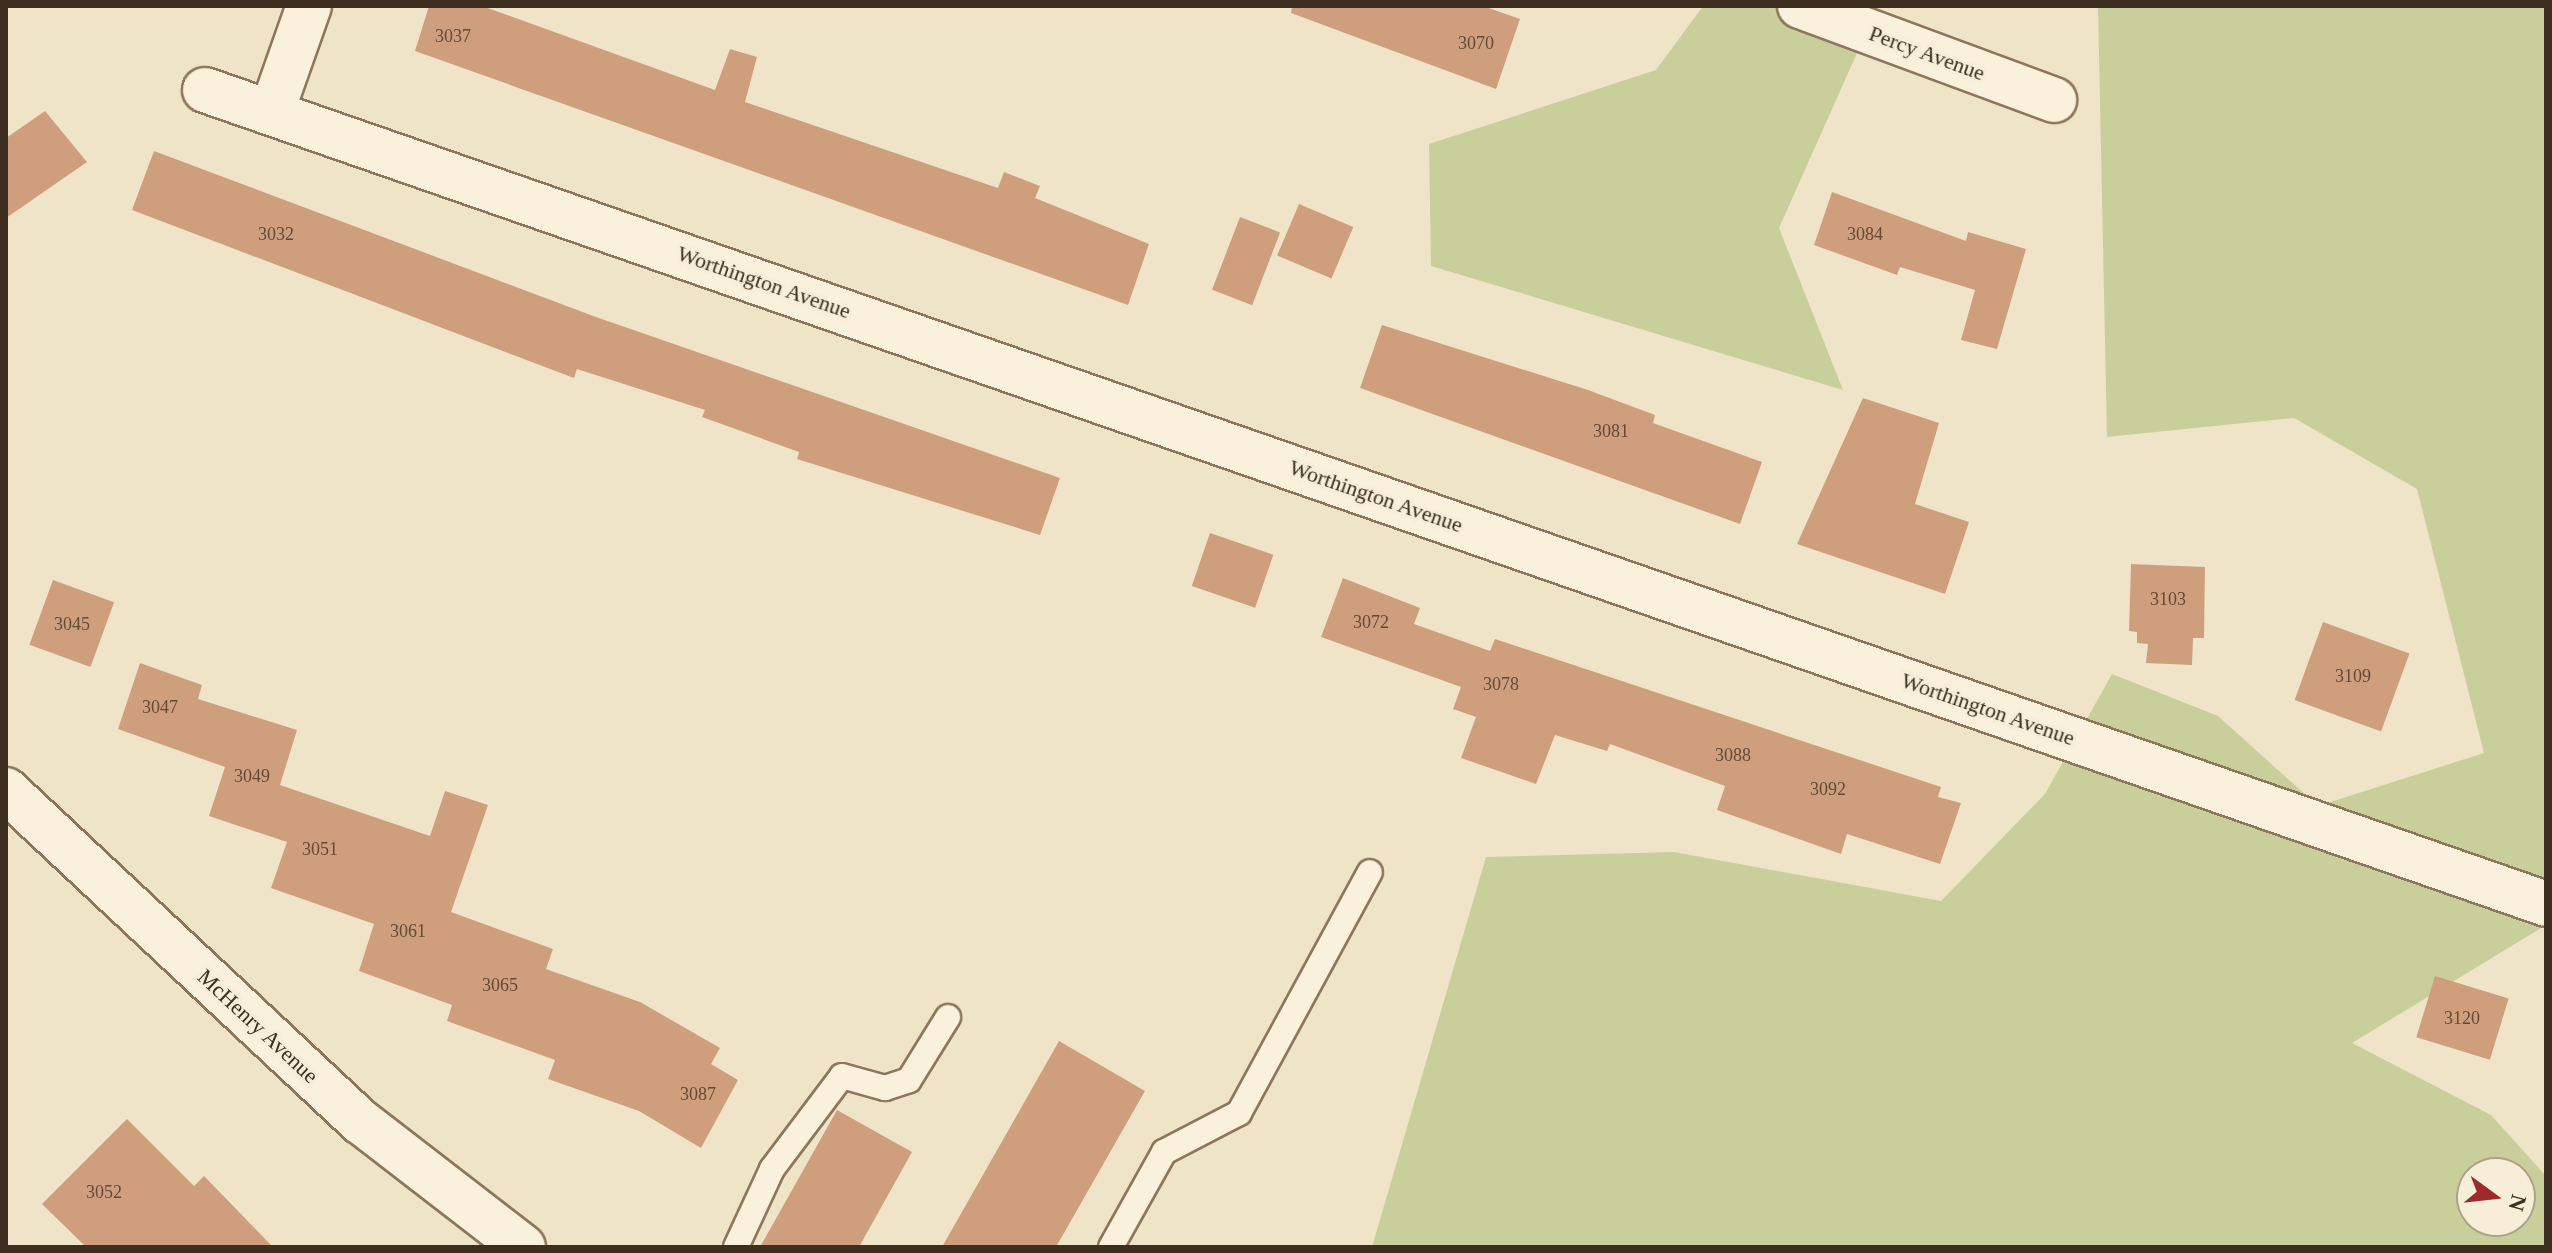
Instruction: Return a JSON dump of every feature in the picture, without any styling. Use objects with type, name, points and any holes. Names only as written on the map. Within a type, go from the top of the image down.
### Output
[{"type":"street","points":[[272,111],[309,6]]},
{"type":"street","name":"Percy Avenue","points":[[1800,6],[2054,100]]},
{"type":"street","name":"Worthington Avenue","points":[[205,90],[2546,904]]},
{"type":"street","name":"McHenry Avenue","points":[[6,790],[360,1121],[523,1247]]},
{"type":"lane","points":[[1111,1247],[1164,1152],[1239,1113],[1370,872]]},
{"type":"lane","points":[[736,1247],[772,1169],[842,1076],[885,1088],[909,1080],[948,1017]]},
{"type":"green space","points":[[1703,6],[1878,6],[1779,228],[1843,390],[1431,266],[1429,144],[1656,70]]},
{"type":"green space","points":[[2098,6],[2546,6],[2546,925],[2352,1043],[2491,1115],[2529,1157],[2456,1157],[2456,1237],[2536,1237],[2536,1165],[2546,1176],[2546,1247],[1372,1247],[1486,857],[1674,852],[1941,901],[2045,794],[2112,674],[2218,716],[2318,806],[2484,753],[2417,489],[2294,418],[2107,437]]},
{"type":"building","points":[[429,6],[482,6],[715,90],[730,49],[757,57],[745,102],[998,188],[1004,172],[1040,186],[1035,198],[1149,244],[1128,305],[415,51]]},
{"type":"building","points":[[1292,6],[1483,6],[1520,19],[1496,89],[1291,13]]},
{"type":"building","points":[[45,111],[87,162],[6,218],[6,138]]},
{"type":"building","points":[[154,151],[596,317],[1060,478],[1040,535],[797,459],[799,452],[702,417],[705,410],[577,369],[574,378],[132,210]]},
{"type":"building","points":[[1832,192],[1966,241],[1968,232],[2026,249],[1997,349],[1961,340],[1975,290],[1900,267],[1897,275],[1814,245]]},
{"type":"building","points":[[1299,204],[1353,227],[1331,279],[1277,256]]},
{"type":"building","points":[[1240,217],[1280,232],[1252,305],[1212,290]]},
{"type":"building","points":[[1382,325],[1588,390],[1655,415],[1653,423],[1762,462],[1740,524],[1360,388]]},
{"type":"building","points":[[1863,398],[1939,423],[1915,504],[1969,522],[1945,594],[1797,544]]},
{"type":"building","points":[[1210,533],[1273,555],[1255,608],[1192,586]]},
{"type":"building","points":[[2131,564],[2205,567],[2204,638],[2193,638],[2192,665],[2146,663],[2148,644],[2137,643],[2137,632],[2129,631]]},
{"type":"building","points":[[1343,578],[1420,608],[1414,624],[1490,651],[1495,639],[1941,787],[1938,797],[1961,803],[1940,864],[1847,834],[1841,854],[1717,810],[1725,786],[1610,744],[1607,751],[1555,735],[1536,784],[1461,758],[1476,717],[1453,709],[1461,687],[1321,637]]},
{"type":"building","points":[[53,580],[114,602],[90,667],[29,645]]},
{"type":"building","points":[[2323,622],[2409,653],[2381,731],[2295,700]]},
{"type":"building","points":[[140,663],[202,685],[198,699],[297,730],[280,785],[430,836],[445,791],[488,805],[451,912],[553,949],[546,969],[640,1002],[720,1048],[711,1064],[738,1080],[701,1148],[639,1111],[548,1079],[555,1060],[447,1021],[452,1005],[359,971],[374,924],[271,888],[287,842],[209,816],[225,767],[118,729]]},
{"type":"building","points":[[2435,976],[2509,999],[2490,1060],[2416,1037]]},
{"type":"building","points":[[1059,1041],[1145,1091],[1056,1247],[942,1247]]},
{"type":"building","points":[[837,1110],[912,1152],[859,1247],[760,1247]]},
{"type":"building","points":[[127,1119],[194,1186],[204,1176],[273,1247],[86,1247],[42,1204]]}]
